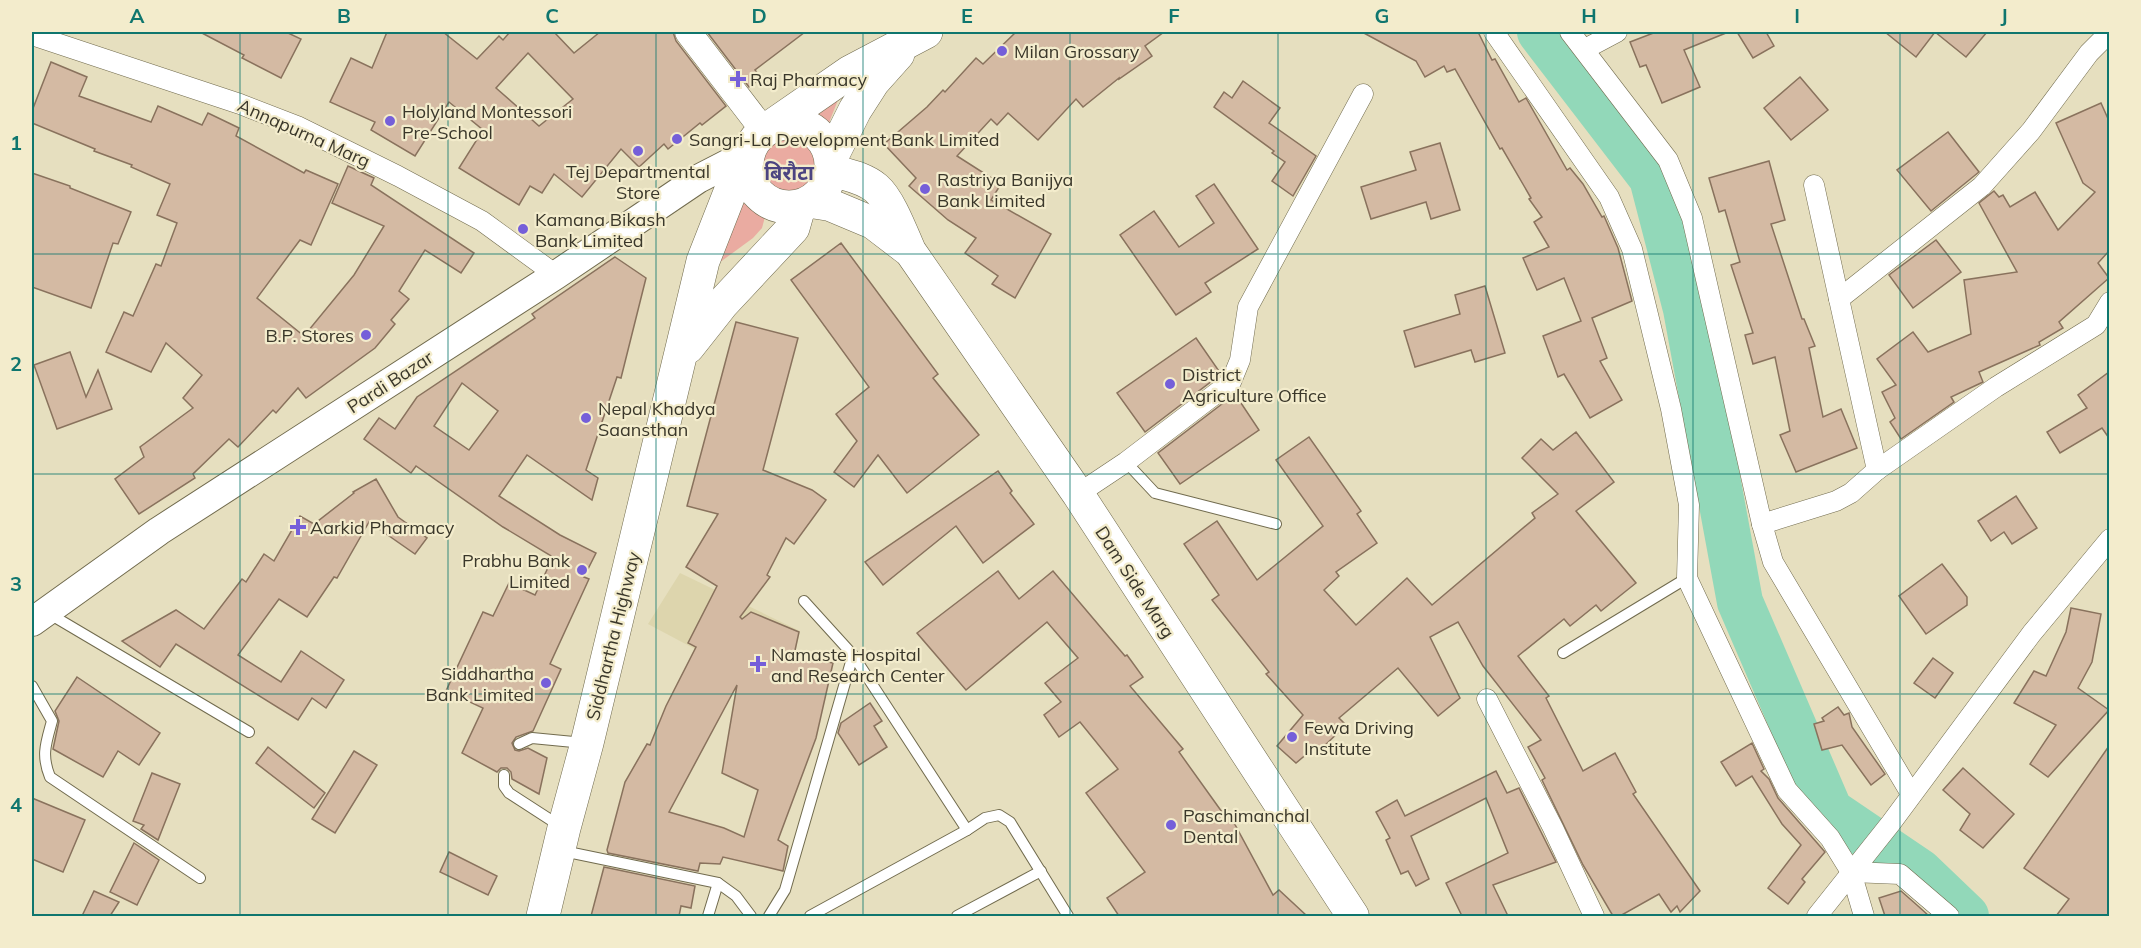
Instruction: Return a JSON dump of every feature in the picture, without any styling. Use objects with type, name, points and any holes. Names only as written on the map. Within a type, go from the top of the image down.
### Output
[{"type":"highway","points":[[918,36],[873,82],[855,110],[831,164],[828,183],[821,193],[805,204],[786,208],[772,204],[761,197],[752,187],[747,174],[758,141],[850,72],[918,36]]},
{"type":"highway","points":[[758,141],[782,124],[795,123],[808,127],[827,145],[831,164]]},
{"type":"highway","name":"Siddhartha Highway","points":[[543,916],[703,261],[736,177],[758,141]]},
{"type":"highway","points":[[681,356],[722,304],[793,228],[805,204]]},
{"type":"main road","name":"Pardi Bazar","points":[[39,617],[159,531],[556,275],[698,179],[733,161],[758,141]]},
{"type":"main road","points":[[831,164],[877,189],[891,209],[910,251]]},
{"type":"main road","points":[[805,204],[830,206],[873,223],[910,251]]},
{"type":"main road","name":"Dam Side Marg","points":[[910,251],[1078,494],[1353,916]]},
{"type":"street","points":[[688,32],[758,141]]},
{"type":"street","points":[[1494,32],[1609,197],[1632,249],[1671,409],[1689,505],[1687,578],[1787,790],[1830,838],[1851,872],[1864,916]]},
{"type":"street","points":[[1570,32],[1668,160],[1692,218],[1762,524],[1773,562],[1911,794]]},
{"type":"street","points":[[1585,49],[1617,32]]},
{"type":"street","points":[[1839,299],[1982,186],[2031,131],[2089,54],[2109,32]]},
{"type":"street","name":"Annapurna Marg","points":[[32,34],[240,104],[297,126],[482,221],[556,275]]},
{"type":"street","points":[[1078,494],[1126,462],[1231,382],[1240,360],[1248,307],[1363,94]]},
{"type":"street","points":[[1814,185],[1877,470]]},
{"type":"street","points":[[1762,524],[1836,501],[1851,493],[1877,470],[1996,387],[2096,325],[2109,302]]},
{"type":"street","points":[[1817,916],[1863,855],[1891,823],[2032,633],[2109,539]]},
{"type":"street","points":[[1487,699],[1553,828],[1594,916]]},
{"type":"street","points":[[1851,872],[1900,874],[1949,916]]},
{"type":"lane","points":[[1126,462],[1155,493],[1276,524]]},
{"type":"lane","points":[[1563,653],[1687,578]]},
{"type":"lane","points":[[804,601],[853,655],[967,830]]},
{"type":"lane","points":[[39,617],[249,732]]},
{"type":"lane","points":[[769,916],[785,890],[853,655]]},
{"type":"lane","points":[[32,686],[52,721],[44,751],[45,764],[50,777],[200,878]]},
{"type":"lane","points":[[519,744],[532,738],[587,743]]},
{"type":"lane","points":[[504,775],[504,786],[509,793],[562,839],[718,883],[736,896],[751,916]]},
{"type":"lane","points":[[810,916],[985,818],[999,814],[1010,822],[1068,916]]},
{"type":"lane","points":[[957,916],[1041,871]]},
{"type":"lane","points":[[708,916],[718,883]]},
{"type":"shaded area","points":[[838,100],[827,134],[818,125],[809,121]]},
{"type":"shaded area","points":[[789,136],[805,141],[813,149],[818,165],[813,181],[805,189],[789,194],[773,189],[765,181],[760,165],[765,149],[773,141]]},
{"type":"shaded area","points":[[736,200],[766,213],[762,228],[753,238],[708,271]]},
{"type":"shaded area","name":"Namaste Hospital and Research Center","points":[[680,573],[800,631],[785,697],[648,624]]},
{"type":"building","points":[[200,32],[286,32],[301,39],[281,78],[242,58],[244,55]]},
{"type":"building","points":[[387,32],[443,32],[477,59],[499,36],[503,40],[508,32],[554,32],[574,53],[600,32],[673,32],[676,41],[726,106],[702,125],[700,123],[668,149],[664,144],[639,167],[621,149],[582,197],[554,174],[542,193],[530,186],[519,205],[459,168],[483,130],[449,102],[415,156],[371,130],[375,122],[330,102],[351,58],[372,68]],"holes":[[[528,53],[573,99],[539,126],[496,88]]]},
{"type":"building","points":[[707,32],[805,32],[755,70],[761,78],[749,87]]},
{"type":"building","points":[[1016,32],[1164,32],[1145,46],[1152,56],[1119,78],[1083,107],[1076,99],[1038,140],[1008,113],[997,125],[991,119],[957,156],[1001,184],[991,200],[1051,234],[1015,298],[992,284],[998,276],[965,253],[976,238],[948,220],[909,186],[916,178],[884,144],[943,90],[945,92],[976,58],[983,64]]},
{"type":"building","points":[[1362,32],[1478,32],[1492,60],[1495,59],[1519,102],[1526,98],[1567,170],[1570,168],[1583,184],[1602,217],[1604,216],[1618,248],[1632,301],[1592,318],[1607,358],[1600,361],[1622,400],[1590,418],[1564,374],[1558,377],[1543,336],[1581,321],[1564,278],[1537,290],[1523,258],[1549,247],[1534,222],[1542,217],[1529,199],[1531,198],[1502,148],[1500,149],[1455,69],[1447,72],[1444,66],[1425,77],[1416,61]]},
{"type":"building","points":[[1656,32],[1726,33],[1684,50],[1700,87],[1662,103],[1646,65],[1640,67],[1630,42]]},
{"type":"building","points":[[1737,32],[1766,32],[1774,46],[1753,58]]},
{"type":"building","points":[[1885,32],[1935,32],[1916,57]]},
{"type":"building","points":[[1935,32],[1987,32],[1966,57]]},
{"type":"building","points":[[51,62],[87,77],[79,96],[151,122],[158,106],[202,125],[208,113],[239,128],[236,136],[304,173],[306,170],[338,184],[311,245],[300,240],[257,298],[304,336],[354,275],[384,226],[332,203],[348,166],[374,178],[371,185],[474,253],[461,273],[425,250],[399,291],[409,299],[391,320],[395,324],[375,348],[306,398],[298,388],[276,413],[273,410],[238,447],[229,439],[193,474],[195,478],[139,514],[115,479],[144,457],[140,447],[193,408],[183,398],[202,375],[166,343],[151,372],[106,352],[124,312],[133,316],[156,264],[161,266],[177,223],[157,215],[170,184],[131,167],[132,165],[94,151],[95,149],[32,123],[32,111]]},
{"type":"building","points":[[1800,77],[1828,110],[1791,140],[1764,108]]},
{"type":"building","points":[[1243,81],[1280,108],[1269,123],[1316,156],[1293,196],[1272,181],[1285,162],[1272,153],[1274,151],[1214,107],[1224,92],[1232,98]]},
{"type":"building","points":[[2101,103],[2109,121],[2109,251],[2098,263],[2109,278],[2059,322],[2063,328],[2039,342],[2040,345],[1979,372],[1983,382],[1951,397],[1954,402],[1901,439],[1890,422],[1895,418],[1882,392],[1896,385],[1877,359],[1913,332],[1928,352],[1971,334],[1964,280],[2017,272],[1979,203],[1994,191],[1999,197],[2003,195],[2010,207],[2035,192],[2058,230],[2095,192],[2083,183],[2056,123]]},
{"type":"building","points":[[1948,132],[1979,172],[1931,211],[1897,170]]},
{"type":"building","points":[[1440,143],[1460,210],[1431,219],[1426,202],[1371,219],[1361,187],[1416,170],[1410,152]]},
{"type":"building","points":[[1769,161],[1785,220],[1771,224],[1802,319],[1804,319],[1815,346],[1809,348],[1823,417],[1841,409],[1857,448],[1796,472],[1780,435],[1790,431],[1775,357],[1753,364],[1745,335],[1753,333],[1731,265],[1740,262],[1725,210],[1719,212],[1709,178]]},
{"type":"building","points":[[32,173],[70,186],[70,188],[131,212],[118,244],[113,243],[91,308],[32,287]]},
{"type":"building","points":[[1214,184],[1258,249],[1205,283],[1211,292],[1176,315],[1120,235],[1154,211],[1179,247],[1214,223],[1196,196]]},
{"type":"building","points":[[1936,240],[1961,272],[1913,308],[1889,275]]},
{"type":"building","points":[[841,243],[938,374],[933,378],[979,435],[907,493],[878,455],[854,487],[834,472],[857,441],[836,414],[869,387],[791,280]]},
{"type":"building","points":[[615,257],[646,278],[621,378],[617,377],[586,470],[598,478],[592,500],[527,455],[499,496],[560,535],[596,553],[584,577],[589,579],[550,664],[561,669],[533,731],[516,737],[512,743],[515,750],[528,748],[547,758],[539,794],[512,779],[511,772],[507,768],[501,768],[497,772],[462,753],[483,708],[446,691],[483,612],[493,616],[509,583],[535,595],[553,557],[503,527],[416,466],[411,473],[364,439],[379,418],[395,429],[417,397],[535,318],[532,314]],"holes":[[[462,383],[498,411],[469,450],[434,426]]]},
{"type":"building","points":[[1485,286],[1505,353],[1475,362],[1471,350],[1415,367],[1404,331],[1460,314],[1455,295]]},
{"type":"building","points":[[736,322],[798,338],[763,470],[812,490],[826,500],[794,544],[786,538],[767,575],[770,577],[740,617],[742,619],[751,612],[799,632],[794,655],[833,663],[816,738],[778,840],[788,846],[783,871],[723,857],[720,864],[700,863],[698,871],[608,853],[607,850],[625,782],[647,744],[650,745],[666,706],[696,647],[688,643],[717,586],[686,567],[718,514],[687,506]],"holes":[[[737,685],[722,773],[758,790],[744,837],[724,828],[669,812]]]},
{"type":"building","name":"District Agriculture Office","points":[[1196,338],[1221,374],[1145,432],[1117,393]]},
{"type":"building","points":[[70,352],[86,397],[98,370],[112,409],[57,429],[34,365]]},
{"type":"building","points":[[2109,372],[2109,438],[2102,428],[2060,453],[2047,432],[2087,408],[2078,395]]},
{"type":"building","points":[[1235,394],[1259,430],[1180,484],[1158,453]]},
{"type":"building","points":[[1576,432],[1614,482],[1576,511],[1636,583],[1601,611],[1596,605],[1570,626],[1564,619],[1518,656],[1549,696],[1546,698],[1583,771],[1615,753],[1636,792],[1633,794],[1700,891],[1680,912],[1677,906],[1671,912],[1659,894],[1620,916],[1613,916],[1583,865],[1542,780],[1545,778],[1528,747],[1541,740],[1483,666],[1458,622],[1430,637],[1460,698],[1438,716],[1398,668],[1339,718],[1346,725],[1319,751],[1315,747],[1296,763],[1277,746],[1303,715],[1266,674],[1269,672],[1212,600],[1219,595],[1184,544],[1217,521],[1257,580],[1323,526],[1276,460],[1309,437],[1361,511],[1357,514],[1377,543],[1336,572],[1339,576],[1324,590],[1356,625],[1407,578],[1432,605],[1535,518],[1532,513],[1558,494],[1522,458],[1541,439],[1553,450]]},
{"type":"building","points":[[998,471],[1012,491],[1010,493],[1034,524],[983,563],[956,526],[883,585],[865,562]]},
{"type":"building","points":[[376,479],[398,517],[427,538],[415,554],[369,522],[337,578],[334,577],[307,617],[279,599],[238,655],[281,682],[301,651],[344,680],[326,708],[312,698],[298,720],[176,644],[160,667],[122,641],[176,610],[204,629],[242,579],[246,582],[264,554],[274,561],[300,516],[314,524],[353,492]]},
{"type":"building","points":[[2016,496],[2037,528],[2012,544],[2004,532],[1991,541],[1978,521]]},
{"type":"building","points":[[1942,564],[1967,597],[1967,605],[1926,634],[1899,596]]},
{"type":"building","points":[[998,571],[1019,599],[1053,571],[1125,656],[1127,655],[1143,677],[1130,686],[1183,749],[1179,752],[1222,812],[1226,808],[1273,895],[1279,890],[1307,916],[1119,916],[1107,898],[1145,872],[1086,793],[1118,769],[1080,722],[1059,737],[1044,715],[1061,702],[1045,683],[1078,658],[1047,622],[966,690],[917,633]]},
{"type":"building","points":[[2071,608],[2101,614],[2092,662],[2078,688],[2109,710],[2048,777],[2030,764],[2056,725],[2014,703],[2034,671],[2046,676],[2066,632]]},
{"type":"building","points":[[1933,658],[1953,673],[1935,698],[1914,683]]},
{"type":"building","points":[[77,677],[160,733],[139,765],[118,751],[103,777],[53,749],[59,721],[55,711]]},
{"type":"building","points":[[870,703],[882,721],[874,726],[887,747],[859,765],[838,733],[841,723]]},
{"type":"building","points":[[1838,707],[1844,715],[1849,713],[1852,727],[1885,774],[1871,785],[1842,745],[1822,750],[1814,724],[1824,721],[1822,718]]},
{"type":"building","points":[[1752,743],[1764,769],[1761,771],[1769,779],[1778,798],[1825,852],[1802,879],[1805,882],[1788,904],[1768,888],[1801,845],[1782,824],[1752,776],[1736,786],[1721,762]]},
{"type":"building","points":[[2109,746],[2109,916],[2056,916],[2069,899],[2024,868]]},
{"type":"building","points":[[268,747],[325,793],[314,808],[256,763]]},
{"type":"building","points":[[354,751],[377,765],[335,833],[312,819]]},
{"type":"building","points":[[1963,768],[2014,814],[1983,848],[1960,830],[1970,814],[1943,790]]},
{"type":"building","points":[[1496,771],[1507,793],[1519,788],[1556,862],[1493,885],[1508,916],[1462,916],[1446,883],[1508,853],[1486,798],[1411,836],[1429,879],[1416,886],[1408,871],[1401,874],[1386,840],[1390,838],[1376,812],[1397,800],[1405,816]]},
{"type":"building","points":[[152,773],[180,784],[158,840],[141,829],[144,825],[133,821]]},
{"type":"building","points":[[32,798],[85,820],[63,872],[32,859]]},
{"type":"building","points":[[134,843],[159,860],[137,905],[110,892]]},
{"type":"building","points":[[449,852],[497,876],[488,895],[440,872]]},
{"type":"building","points":[[604,867],[695,886],[691,908],[681,906],[679,916],[591,916]]},
{"type":"building","points":[[94,891],[119,902],[110,916],[82,916]]},
{"type":"building","points":[[1901,891],[1929,916],[1885,916],[1879,898]]},
{"type":"waterway","points":[[1540,32],[1652,178],[1686,309],[1740,602],[1830,811],[1920,872],[1966,916]]},
{"type":"place","name":"Milan Grossary","points":[[1002,51]]},
{"type":"place","name":"Raj Pharmacy","points":[[738,79]]},
{"type":"place","name":"Holyland Montessori Pre-School","points":[[390,121]]},
{"type":"place","name":"Sangri-La Development Bank Limited","points":[[677,139]]},
{"type":"place","name":"Tej Departmental Store","points":[[638,151]]},
{"type":"place","name":"Rastriya Banijya Bank Limited","points":[[925,189]]},
{"type":"place","name":"Kamana Bikash Bank Limited","points":[[523,229]]},
{"type":"place","name":"B.P. Stores","points":[[366,335]]},
{"type":"place","name":"District Agriculture Office","points":[[1170,384]]},
{"type":"place","name":"Nepal Khadya Saansthan","points":[[586,418]]},
{"type":"place","name":"Aarkid Pharmacy","points":[[298,527]]},
{"type":"place","name":"Prabhu Bank Limited","points":[[582,570]]},
{"type":"place","name":"Namaste Hospital and Research Center","points":[[758,664]]},
{"type":"place","name":"Siddhartha Bank Limited","points":[[546,683]]},
{"type":"place","name":"Fewa Driving Institute","points":[[1292,737]]},
{"type":"place","name":"Paschimanchal Dental","points":[[1171,825]]},
{"type":"district","name":"बिरौटा","points":[[789,172]]}]
